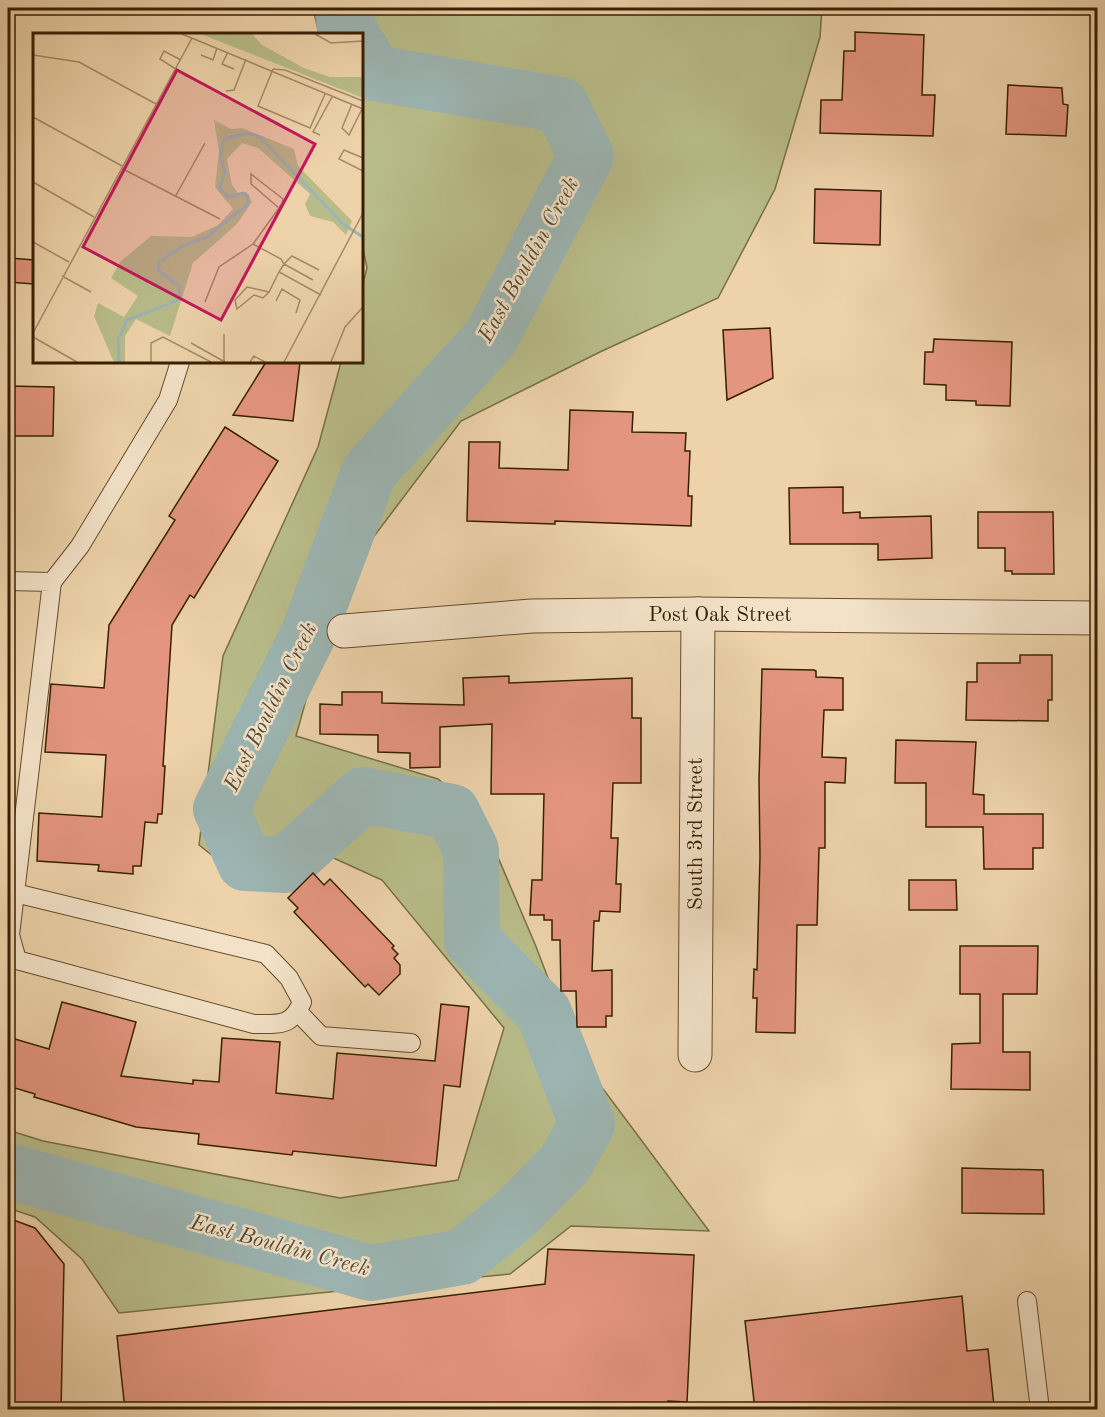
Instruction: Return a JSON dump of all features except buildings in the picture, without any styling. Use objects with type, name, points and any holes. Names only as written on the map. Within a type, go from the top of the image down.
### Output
[{"type":"street","name":"Post Oak Street","points":[[344,632],[532,616],[698,614],[1098,618]]},
{"type":"street","name":"South 3rd Street","points":[[695,1055],[698,614]]},
{"type":"lane","points":[[15,893],[266,954],[290,978],[302,1002],[298,1012],[284,1024],[254,1024],[17,960],[10,935],[52,582],[80,546],[168,400],[180,363]]},
{"type":"lane","points":[[8,581],[52,582]]},
{"type":"lane","points":[[298,1012],[321,1036],[411,1043]]},
{"type":"lane","points":[[1027,1301],[1040,1410]]},
{"type":"green space","points":[[313,8],[822,8],[820,37],[775,189],[718,298],[602,351],[461,421],[338,584],[296,736],[438,779],[479,813],[535,944],[577,1054],[709,1231],[571,1226],[510,1274],[119,1313],[82,1259],[35,1217],[8,1208],[8,1130],[43,1141],[340,1198],[458,1180],[504,1028],[382,880],[316,850],[272,886],[232,871],[199,845],[223,656],[318,447],[341,363],[363,363],[363,283],[367,268],[363,249],[363,33],[319,33]]},
{"type":"waterway","name":"East Bouldin Creek","points":[[343,8],[344,22],[351,33]]},
{"type":"waterway","name":"East Bouldin Creek","points":[[8,1171],[371,1273],[462,1257],[514,1215],[565,1164],[587,1124],[544,1013],[472,940],[471,850],[452,812],[363,795],[285,865],[245,863],[221,809],[308,635],[369,472],[491,337],[586,156],[561,105],[374,73],[363,53]]}]
